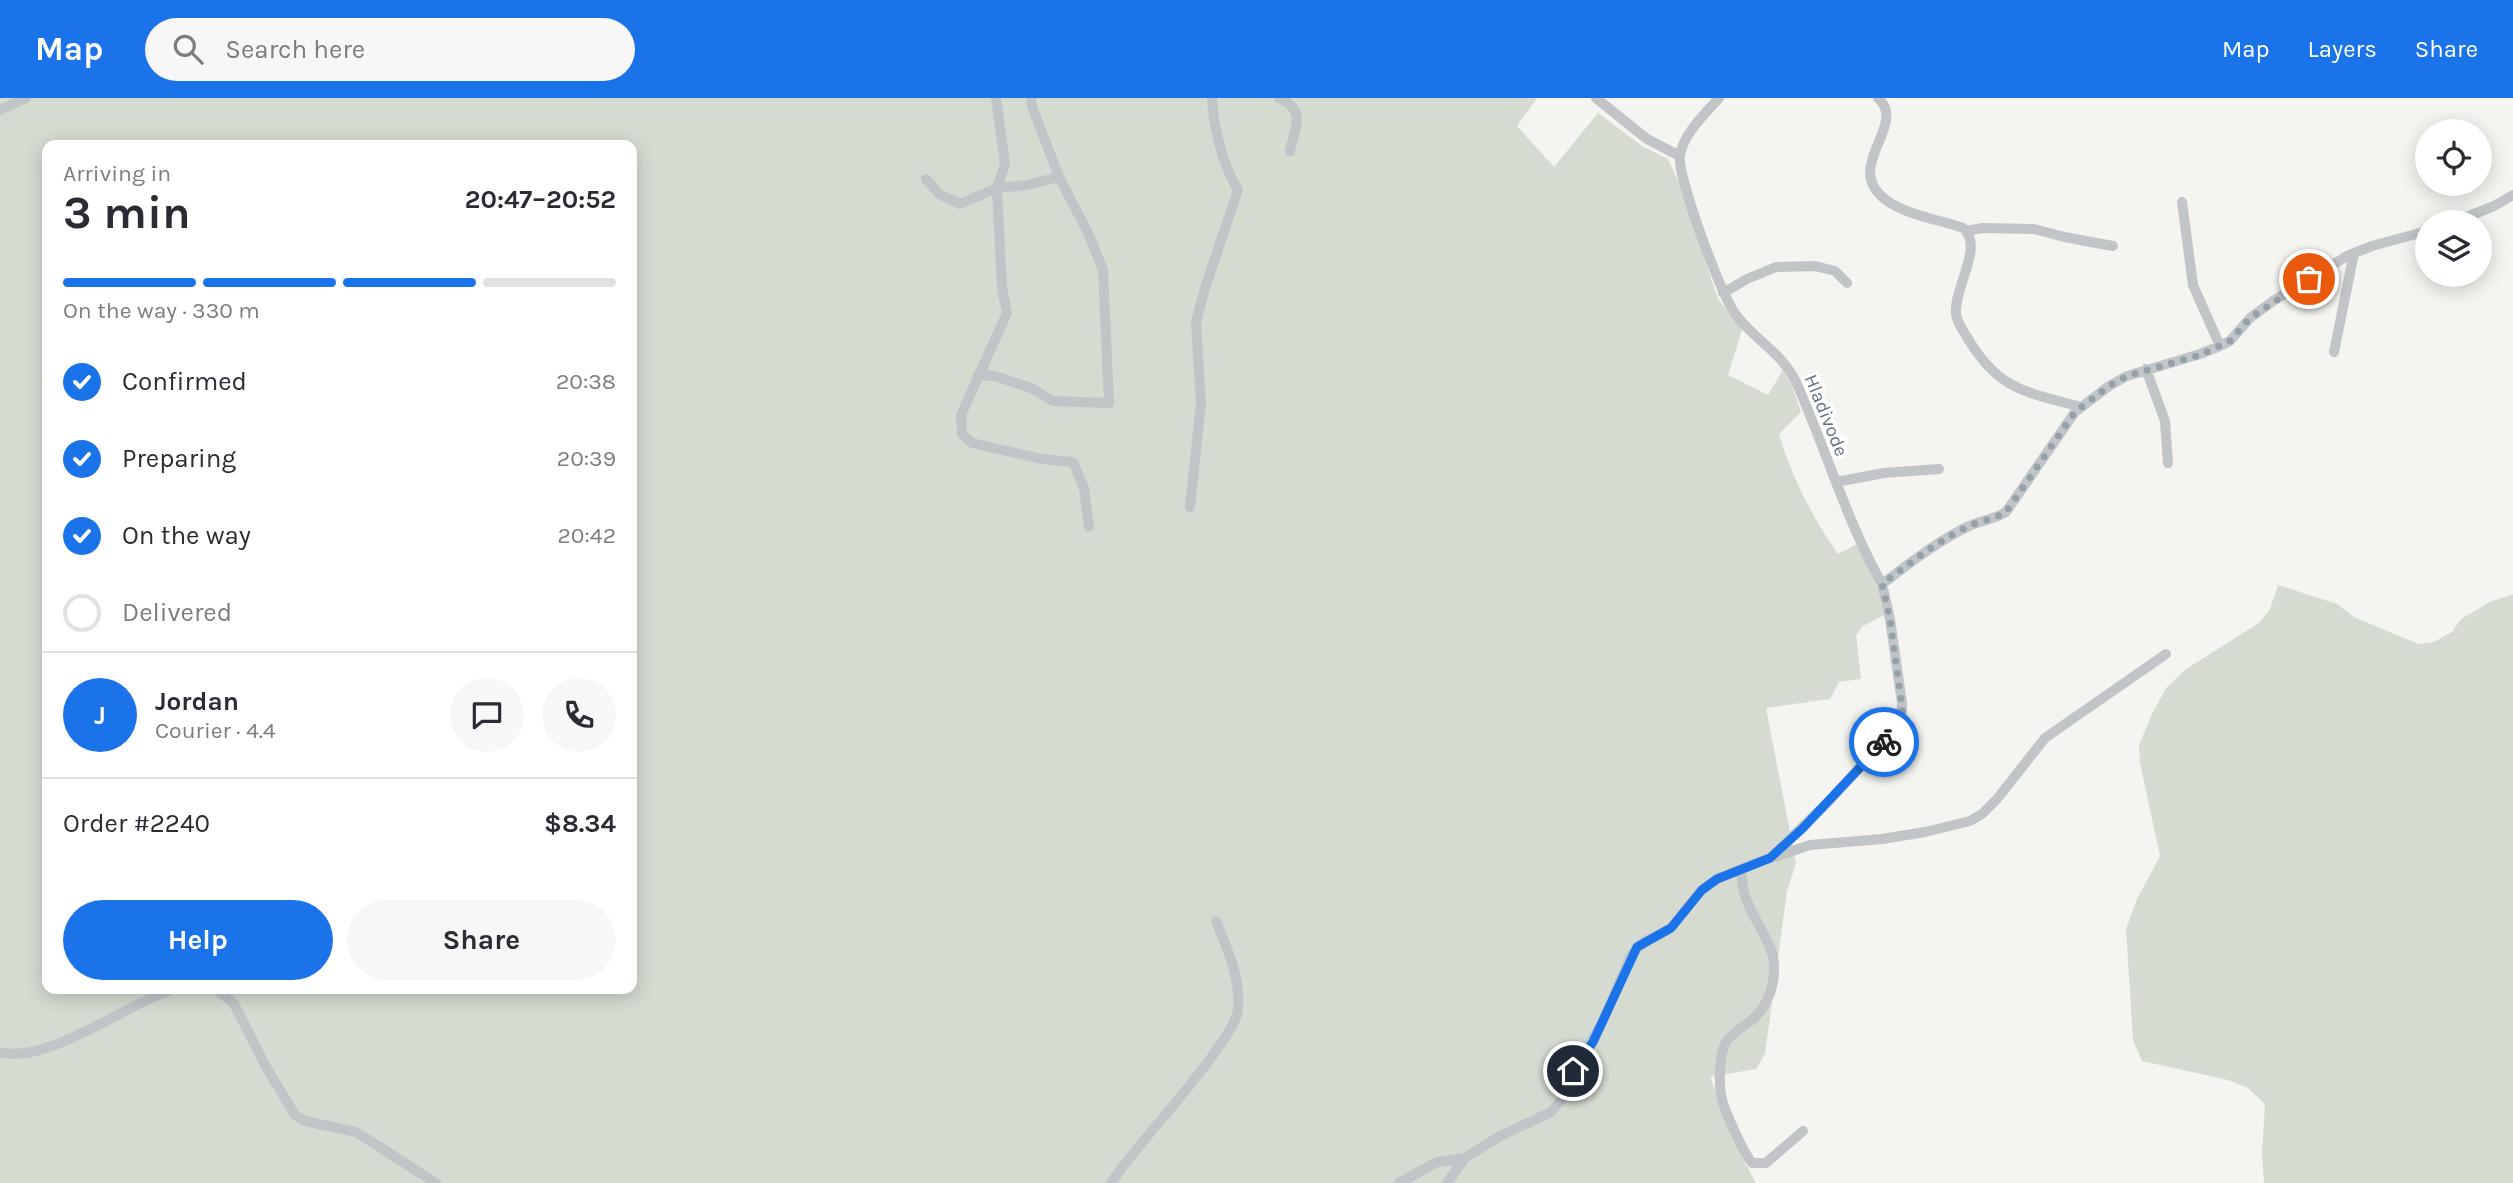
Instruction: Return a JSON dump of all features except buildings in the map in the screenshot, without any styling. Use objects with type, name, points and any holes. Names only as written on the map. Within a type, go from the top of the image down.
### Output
[{"type":"street","points":[[0,110],[26,98]]},
{"type":"street","points":[[996,98],[1005,164],[997,188],[1002,288],[1007,313],[978,375],[960,423],[966,440],[1042,459],[1073,462],[1084,488],[1089,527]]},
{"type":"street","points":[[978,375],[995,376],[1031,388],[1053,401],[1110,403],[1103,270],[1088,233],[1059,177],[1031,106],[1031,98]]},
{"type":"street","points":[[1190,507],[1201,403],[1196,323],[1238,190],[1230,177],[1212,117],[1212,98]]},
{"type":"street","points":[[1279,98],[1296,108],[1290,151]]},
{"type":"street","points":[[1596,98],[1647,139],[1680,156],[1690,133],[1719,98]]},
{"type":"street","points":[[1878,98],[1886,104],[1888,114],[1869,174],[1872,185],[1879,194],[1894,205],[1966,230],[2034,229],[2113,246]]},
{"type":"street","name":"Hladivode","points":[[1465,1158],[1500,1136],[1551,1112],[1558,1106],[1578,1062],[1602,1023],[1631,955],[1637,947],[1671,928],[1702,890],[1717,879],[1770,858],[1826,804],[1901,723],[1902,703],[1882,584],[1836,482],[1795,379],[1782,360],[1734,313],[1723,293],[1684,178],[1680,156]]},
{"type":"street","points":[[926,179],[939,194],[960,204],[997,188],[1027,185],[1059,177]]},
{"type":"street","points":[[2484,210],[2513,195]]},
{"type":"street","points":[[2182,202],[2193,285],[2220,346]]},
{"type":"street","points":[[1966,230],[1971,241],[1955,312],[1957,322],[1977,353],[1991,371],[2019,389],[2081,407]]},
{"type":"street","points":[[1882,584],[1945,539],[1968,526],[2006,512],[2075,412],[2109,386],[2146,369],[2200,355],[2220,346],[2230,341],[2250,318],[2273,301],[2354,253],[2415,235]]},
{"type":"street","points":[[2334,352],[2354,253]]},
{"type":"street","points":[[1723,293],[1776,267],[1815,266],[1835,271],[1847,284]]},
{"type":"street","points":[[2146,369],[2165,421],[2168,463]]},
{"type":"street","points":[[1836,482],[1884,473],[1939,469]]},
{"type":"street","points":[[1770,858],[1810,845],[1882,839],[1970,821],[1982,814],[1997,799],[2045,738],[2166,654]]},
{"type":"street","points":[[1741,870],[1744,900],[1771,951],[1774,971],[1763,1006],[1726,1044],[1722,1062],[1721,1095],[1752,1163],[1766,1163],[1802,1131]]},
{"type":"street","points":[[1111,1183],[1204,1067],[1227,1034],[1238,1011],[1231,959],[1216,921]]},
{"type":"street","points":[[0,1052],[11,1055],[34,1052],[106,1022],[157,994]]},
{"type":"street","points":[[222,994],[234,1004],[265,1065],[295,1115],[305,1121],[356,1132],[436,1183]]},
{"type":"street","points":[[1399,1183],[1437,1162],[1465,1158]]},
{"type":"street","points":[[1447,1183],[1465,1158]]},
{"type":"shaded area","points":[[0,98],[1537,98],[1517,126],[1554,167],[1598,113],[1642,146],[1668,159],[1679,183],[1718,299],[1742,330],[1728,375],[1768,395],[1783,370],[1801,412],[1779,434],[1797,482],[1811,511],[1838,554],[1857,544],[1878,588],[1884,615],[1863,626],[1856,635],[1861,679],[1839,682],[1830,699],[1766,708],[1796,863],[1787,891],[1765,1054],[1756,1069],[1710,1077],[1756,1183],[0,1183]]},
{"type":"shaded area","points":[[2278,585],[2337,604],[2354,617],[2418,644],[2434,642],[2452,632],[2461,619],[2490,602],[2513,594],[2513,1183],[2264,1183],[2262,1154],[2265,1104],[2248,1088],[2228,1080],[2142,1061],[2133,1040],[2126,929],[2137,899],[2160,856],[2140,763],[2139,745],[2167,687],[2186,669],[2259,623],[2270,609]]},
{"type":"way so far","points":[[1884,742],[1897,730],[1903,714],[1890,619],[1882,584],[1934,545],[1968,526],[2006,512],[2075,412],[2087,401],[2127,376],[2200,355],[2230,341],[2250,318],[2309,279]]},
{"type":"route","points":[[1573,1071],[1593,1042],[1637,947],[1671,928],[1702,890],[1717,879],[1770,858],[1803,828],[1884,742]]}]
